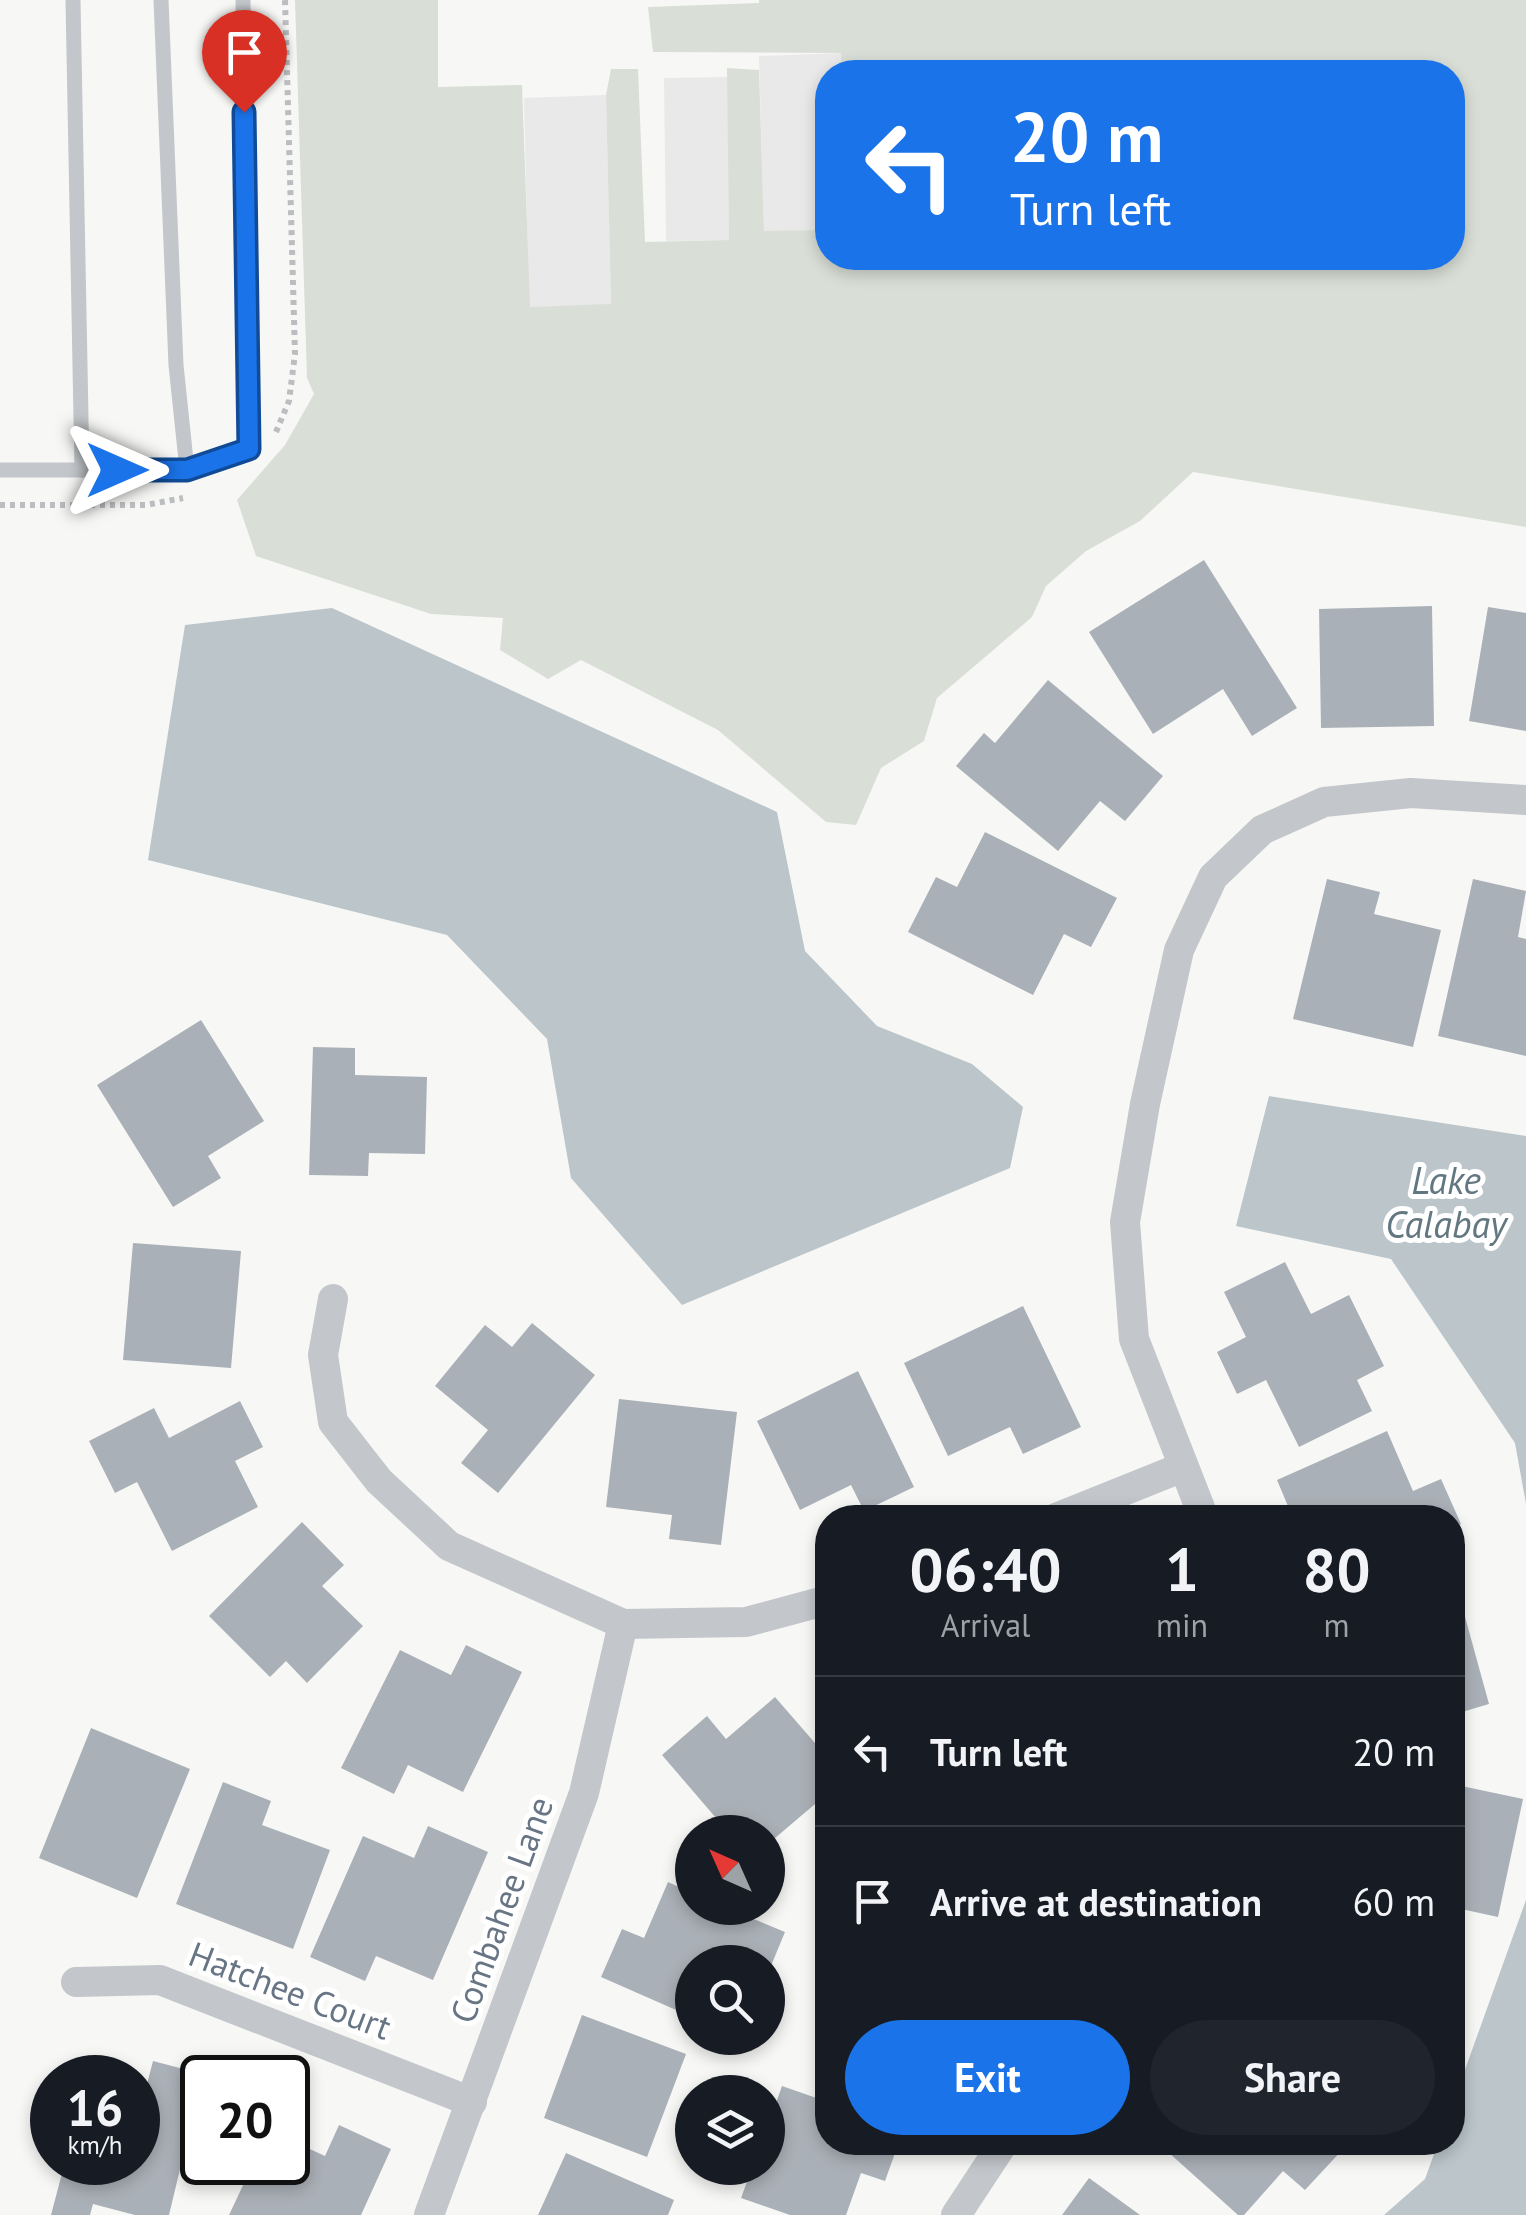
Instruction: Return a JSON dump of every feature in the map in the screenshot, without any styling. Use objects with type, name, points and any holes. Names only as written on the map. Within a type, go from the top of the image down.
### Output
[{"type":"street","points":[[1198,1505],[1134,1339],[1125,1222],[1144,1104],[1179,950],[1213,877],[1262,830],[1324,802],[1411,793],[1526,800]]},
{"type":"street","points":[[334,1299],[323,1356],[332,1422],[380,1481],[449,1546],[623,1624],[746,1622],[815,1603]]},
{"type":"street","points":[[1089,1505],[1182,1468]]},
{"type":"street","name":"Combahee Lane","points":[[428,2215],[584,1792],[623,1624]]},
{"type":"street","name":"Hatchee Court","points":[[76,1982],[160,1980],[472,2102]]},
{"type":"street","points":[[956,2215],[995,2155]]},
{"type":"lane","points":[[72,0],[82,470]]},
{"type":"lane","points":[[161,0],[176,365],[187,470]]},
{"type":"lane","points":[[0,470],[187,470],[249,449],[242,0]]},
{"type":"shaded area","points":[[295,0],[438,0],[438,87],[522,85],[530,307],[611,304],[606,95],[611,69],[638,69],[645,242],[729,240],[727,68],[759,70],[764,231],[815,230],[815,270],[1465,270],[1465,60],[841,60],[841,53],[653,52],[648,7],[759,0],[1526,0],[1526,527],[1193,472],[1140,521],[1086,551],[1046,586],[1032,617],[937,698],[924,741],[881,768],[856,825],[826,822],[718,730],[581,660],[548,679],[500,650],[503,618],[431,614],[256,556],[237,500],[285,445],[314,394],[307,378]]},
{"type":"shaded area","points":[[842,53],[842,60],[815,60],[815,230],[764,232],[759,56]]},
{"type":"shaded area","points":[[728,77],[729,240],[666,241],[664,78]]},
{"type":"shaded area","points":[[606,95],[611,305],[529,307],[524,98]]},
{"type":"water","points":[[332,608],[777,812],[805,951],[877,1026],[972,1064],[1023,1107],[1010,1168],[682,1305],[571,1178],[547,1039],[447,935],[148,860],[185,625]]},
{"type":"water","name":"Lake Calabay","points":[[1269,1096],[1526,1136],[1526,1504],[1515,1443],[1391,1259],[1236,1226]]},
{"type":"water","points":[[1526,1900],[1526,2215],[1384,2215],[1425,2179],[1434,2155],[1465,2155],[1465,2070]]},
{"type":"building","points":[[1204,560],[1297,708],[1252,736],[1223,689],[1153,734],[1089,632]]},
{"type":"building","points":[[1432,606],[1434,726],[1321,728],[1319,609]]},
{"type":"building","points":[[1488,607],[1526,613],[1526,731],[1469,721]]},
{"type":"building","points":[[1048,680],[1163,776],[1125,821],[1100,801],[1058,851],[956,766],[984,733],[995,743]]},
{"type":"building","points":[[985,832],[1117,898],[1091,947],[1064,934],[1033,995],[908,932],[936,877],[957,887]]},
{"type":"building","points":[[1327,879],[1380,892],[1374,914],[1441,930],[1413,1047],[1293,1019]]},
{"type":"building","points":[[1473,879],[1526,891],[1518,937],[1526,939],[1526,1056],[1438,1036]]},
{"type":"building","points":[[201,1020],[264,1121],[208,1156],[221,1178],[173,1207],[97,1085]]},
{"type":"building","points":[[313,1047],[355,1048],[355,1075],[427,1077],[425,1154],[369,1153],[368,1176],[309,1175]]},
{"type":"building","points":[[133,1243],[241,1251],[231,1368],[123,1360]]},
{"type":"building","points":[[1285,1262],[1311,1314],[1349,1295],[1384,1366],[1357,1380],[1372,1411],[1299,1447],[1266,1380],[1237,1394],[1217,1352],[1246,1337],[1224,1292]]},
{"type":"building","points":[[1023,1306],[1081,1427],[1023,1454],[1010,1427],[948,1456],[904,1363]]},
{"type":"building","points":[[532,1323],[595,1375],[498,1493],[461,1463],[488,1430],[435,1386],[485,1325],[512,1347]]},
{"type":"building","points":[[858,1371],[914,1487],[876,1505],[861,1505],[851,1485],[800,1510],[757,1421]]},
{"type":"building","points":[[619,1399],[737,1412],[721,1545],[669,1539],[672,1515],[606,1507]]},
{"type":"building","points":[[240,1401],[263,1447],[235,1461],[258,1507],[172,1551],[137,1482],[115,1493],[89,1441],[154,1408],[169,1438]]},
{"type":"building","points":[[1387,1431],[1413,1491],[1441,1479],[1453,1505],[1288,1505],[1277,1480]]},
{"type":"building","points":[[302,1522],[344,1565],[322,1586],[363,1626],[307,1683],[286,1661],[270,1677],[209,1616]]},
{"type":"building","points":[[1465,1617],[1489,1704],[1465,1711]]},
{"type":"building","points":[[466,1645],[522,1672],[463,1792],[408,1765],[394,1794],[341,1768],[400,1650],[451,1675]]},
{"type":"building","points":[[775,1697],[815,1743],[815,1804],[785,1830],[785,1815],[713,1815],[662,1755],[707,1716],[726,1739]]},
{"type":"building","points":[[91,1728],[190,1769],[137,1898],[39,1858]]},
{"type":"building","points":[[223,1782],[271,1801],[262,1825],[330,1850],[293,1949],[176,1904]]},
{"type":"building","points":[[1465,1787],[1523,1799],[1498,1917],[1465,1910]]},
{"type":"building","points":[[428,1826],[488,1852],[433,1980],[376,1956],[365,1981],[310,1957],[363,1836],[414,1858]]},
{"type":"building","points":[[668,1882],[675,1885],[675,1925],[768,1925],[785,1932],[780,1945],[675,1945],[675,2010],[601,1977],[622,1929],[644,1938]]},
{"type":"building","points":[[582,2015],[675,2050],[675,2055],[686,2055],[647,2157],[544,2118]]},
{"type":"building","points":[[160,2063],[180,2068],[180,2169],[169,2215],[135,2215],[93,2204],[90,2215],[51,2215],[59,2185],[160,2185]]},
{"type":"building","points":[[785,2087],[815,2097],[815,2155],[894,2155],[885,2181],[861,2173],[846,2215],[790,2215],[741,2198],[746,2185],[785,2185]]},
{"type":"building","points":[[339,2125],[391,2149],[361,2215],[229,2215],[243,2185],[310,2185],[310,2149],[325,2156]]},
{"type":"building","points":[[566,2153],[674,2200],[668,2215],[538,2215]]},
{"type":"building","points":[[1171,2155],[1338,2155],[1305,2190],[1283,2171],[1244,2215],[1238,2215]]},
{"type":"building","points":[[1089,2178],[1140,2215],[1062,2215]]},
{"type":"route","points":[[117,470],[187,470],[249,449],[244,112]]}]
